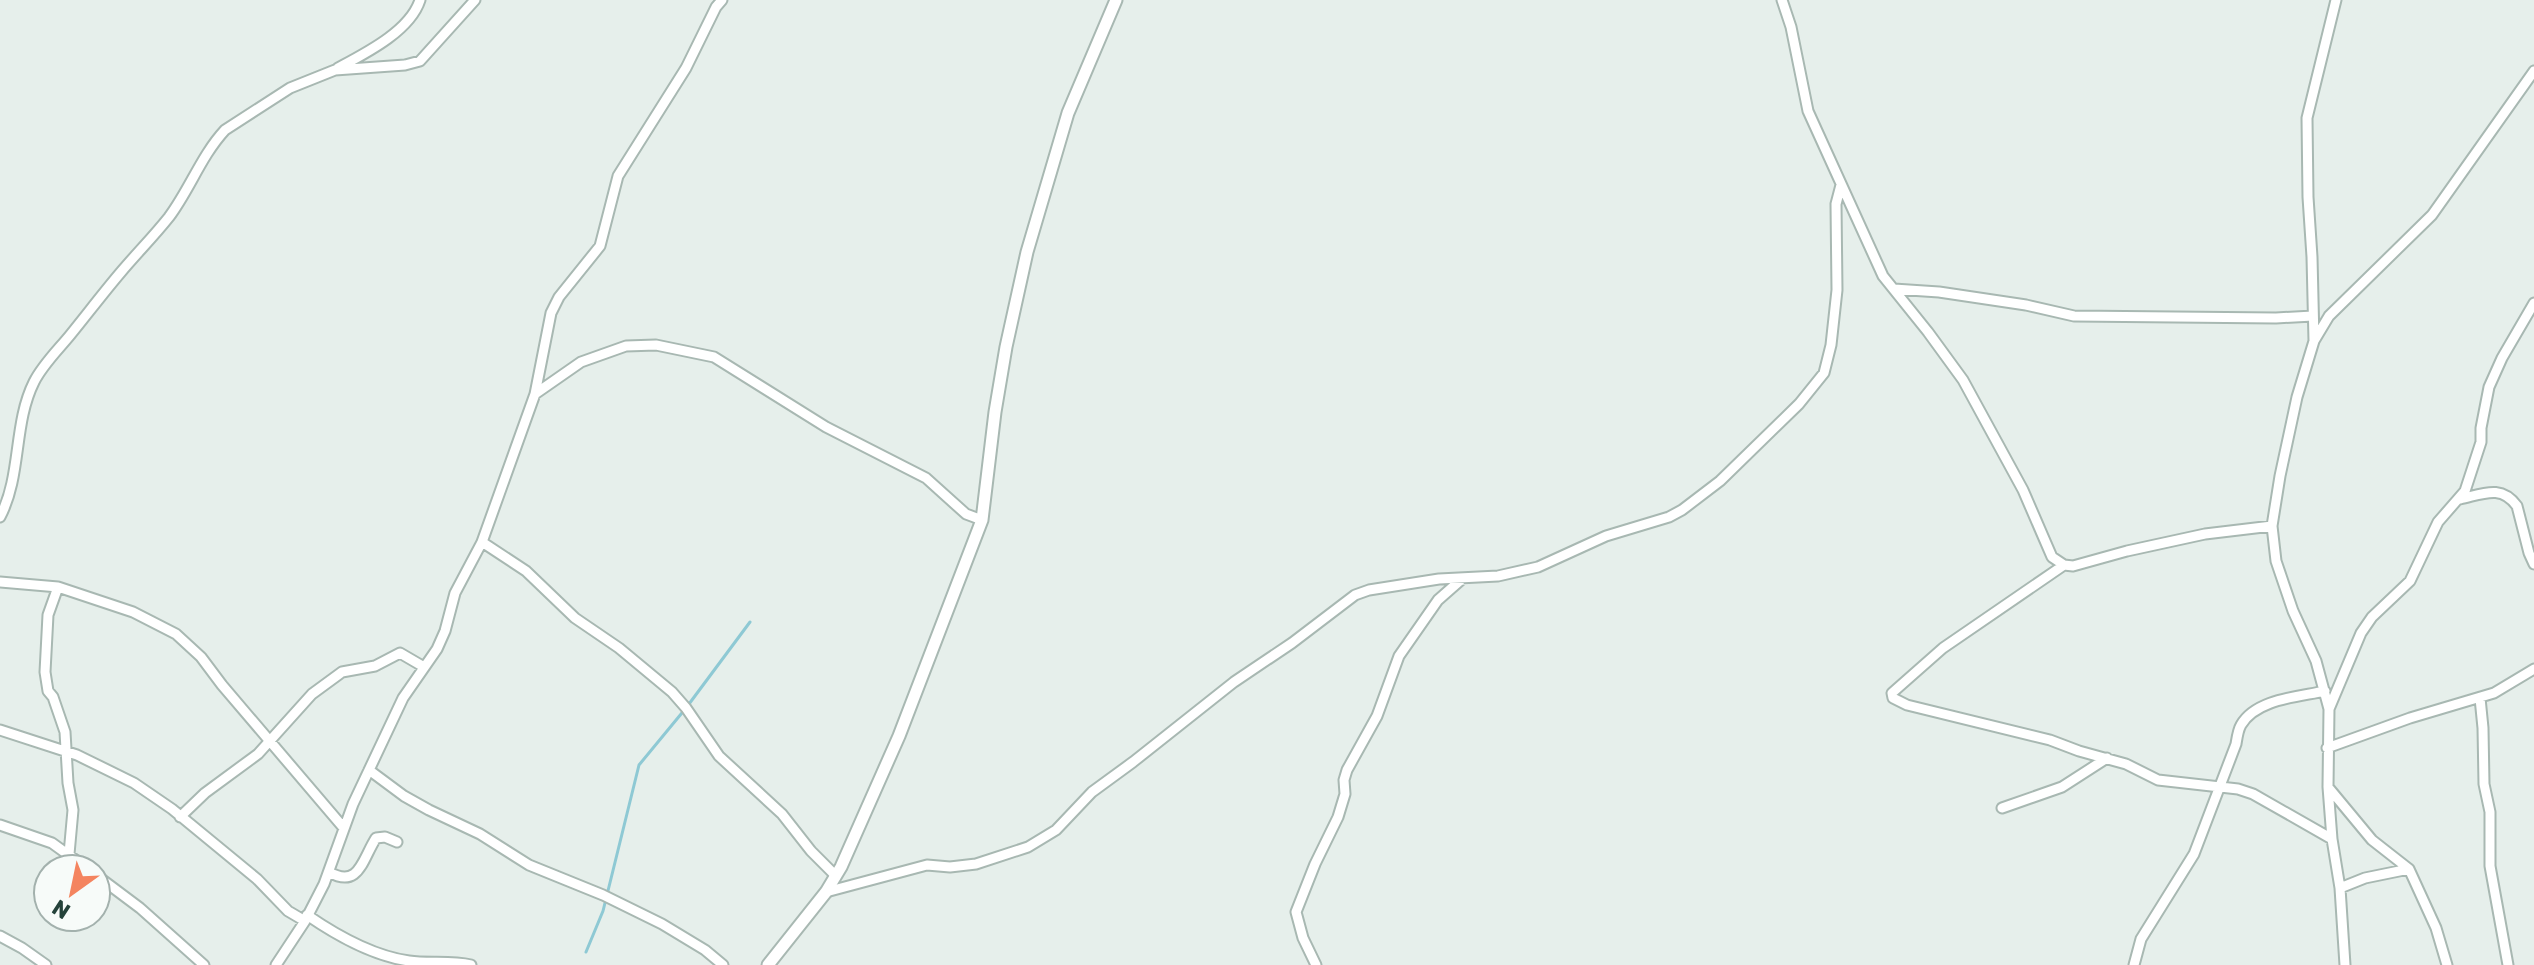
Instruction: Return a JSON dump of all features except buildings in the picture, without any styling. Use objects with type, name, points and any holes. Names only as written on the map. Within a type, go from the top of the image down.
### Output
[{"type":"street","points":[[0,517],[13,483],[24,410],[32,384],[164,223],[188,189],[201,160],[225,130],[290,88],[335,70],[401,28],[414,14],[420,0]]},
{"type":"street","points":[[335,70],[420,61],[475,0]]},
{"type":"street","points":[[276,965],[306,918],[329,872],[343,827],[403,698],[440,643],[455,593],[482,542],[535,394],[547,326],[555,304],[600,246],[615,185],[624,166],[676,85],[722,0]]},
{"type":"street","points":[[768,965],[836,876],[899,736],[982,520],[995,412],[1027,252],[1068,113],[1116,0]]},
{"type":"street","points":[[1782,0],[1791,27],[1808,111],[1883,276],[1963,380],[2023,490],[2047,548],[2057,562],[2064,565],[2085,564],[2127,551],[2205,534],[2272,526]]},
{"type":"street","points":[[2314,341],[2307,118],[2336,0]]},
{"type":"street","points":[[2345,965],[2328,787],[2329,709],[2316,661],[2284,587],[2274,548],[2272,526],[2276,494],[2297,397],[2314,341],[2329,316],[2432,215],[2534,71]]},
{"type":"street","points":[[826,892],[927,865],[950,867],[976,864],[1028,847],[1056,830],[1092,792],[1157,741],[1355,595],[1463,577],[1498,576],[1538,567],[1606,536],[1669,517],[1682,510],[1720,481],[1799,404],[1824,373],[1829,359],[1837,290],[1836,204],[1841,185]]},
{"type":"street","points":[[1894,289],[1939,292],[2026,305],[2074,316],[2313,316]]},
{"type":"street","points":[[2329,709],[2361,633],[2372,617],[2410,581],[2438,522],[2460,499],[2476,460],[2489,387],[2534,303]]},
{"type":"street","points":[[535,394],[581,362],[637,344],[714,357],[826,427],[926,478],[966,514],[982,520]]},
{"type":"street","points":[[2460,499],[2490,490],[2513,501],[2534,564]]},
{"type":"street","points":[[482,542],[526,571],[575,618],[619,648],[672,692],[719,756],[782,814],[811,851],[836,876]]},
{"type":"street","points":[[2064,565],[1943,648],[1892,693],[1893,698],[1907,705],[2050,740],[2126,764],[2158,780],[2238,789],[2253,794],[2332,839]]},
{"type":"street","points":[[1316,965],[1303,938],[1296,912],[1338,817],[1345,794],[1347,770],[1377,716],[1404,648],[1438,600],[1463,577]]},
{"type":"street","points":[[0,582],[58,587],[133,612],[176,634],[201,657],[343,827]]},
{"type":"street","points":[[58,587],[48,615],[45,672],[50,695],[62,718],[73,810],[69,853]]},
{"type":"street","points":[[180,817],[205,793],[258,754],[312,694],[342,672],[375,666],[403,652],[424,667]]},
{"type":"street","points":[[2327,748],[2504,689],[2534,669]]},
{"type":"street","points":[[2134,965],[2141,939],[2194,854],[2240,726],[2250,715],[2272,703],[2325,691]]},
{"type":"street","points":[[2480,698],[2484,784],[2490,812],[2490,866],[2508,965]]},
{"type":"street","points":[[0,730],[102,765],[126,778],[163,802],[257,879],[288,911],[365,946],[407,961],[471,965]]},
{"type":"street","points":[[2002,808],[2062,787],[2107,758]]},
{"type":"street","points":[[369,770],[404,796],[480,834],[529,865],[620,903],[683,937],[723,965]]},
{"type":"street","points":[[2328,787],[2372,840],[2409,869],[2428,908],[2447,965]]},
{"type":"street","points":[[0,825],[52,843],[67,853]]},
{"type":"street","points":[[329,872],[343,879],[348,878],[356,873],[376,838],[385,837],[397,842]]},
{"type":"street","points":[[2340,888],[2365,878],[2409,869]]},
{"type":"street","points":[[112,887],[204,965]]},
{"type":"street","points":[[0,936],[46,965]]},
{"type":"waterway","points":[[586,952],[603,911],[639,765],[750,622]]}]
